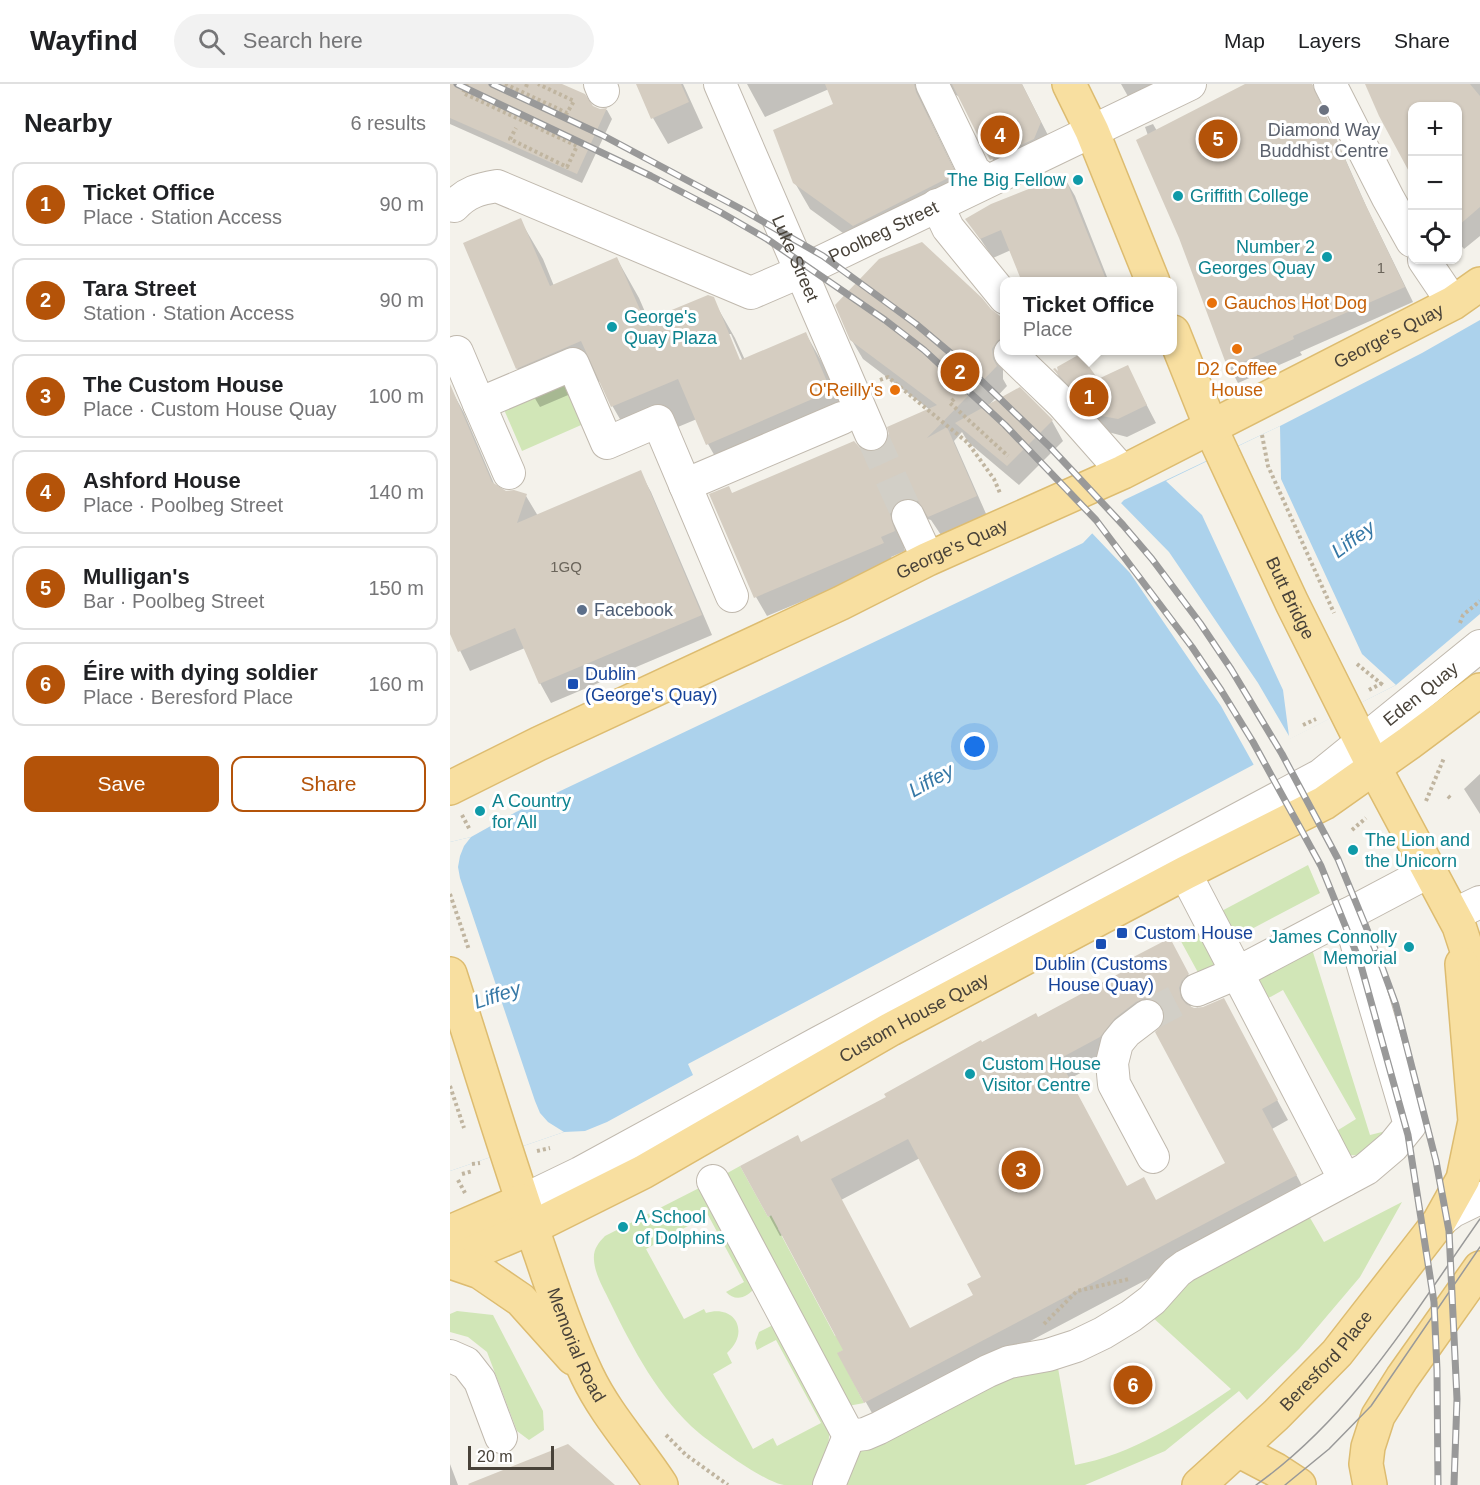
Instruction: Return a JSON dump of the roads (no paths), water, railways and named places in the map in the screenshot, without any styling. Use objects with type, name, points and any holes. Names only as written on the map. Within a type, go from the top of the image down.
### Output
[{"type":"main road","points":[[1069,84],[1092,131],[1151,277]]},
{"type":"main road","name":"George's Quay","points":[[456,801],[529,748],[841,603],[928,559],[1123,472],[1214,436],[1453,303],[1480,284]]},
{"type":"main road","name":"Butt Bridge","points":[[1177,342],[1214,436],[1292,603],[1363,729]]},
{"type":"main road","name":"Eden Quay","points":[[1363,729],[1480,690]]},
{"type":"main road","name":"Beresford Place","points":[[1363,729],[1430,871],[1464,915],[1480,990]]},
{"type":"main road","name":"Custom House Quay","points":[[450,1252],[527,1214],[660,1163],[891,1029],[1185,873],[1324,803],[1363,729]]},
{"type":"main road","name":"Beresford Place","points":[[1199,1485],[1337,1353],[1439,1222],[1463,1179],[1475,1120],[1464,915]]},
{"type":"main road","name":"Memorial Road","points":[[450,974],[520,1152],[527,1214],[550,1281],[587,1375],[602,1402],[650,1441],[680,1485]]},
{"type":"main road","points":[[450,1252],[521,1300],[587,1375]]},
{"type":"main road","points":[[1370,1485],[1366,1464],[1368,1447],[1378,1416],[1402,1378],[1480,1269]]},
{"type":"main road","name":"Memorial Road","points":[[650,1441],[661,1485]]},
{"type":"main road","points":[[1238,1450],[1299,1485]]},
{"type":"street","name":"Luke Street","points":[[720,84],[802,271],[847,405],[871,434]]},
{"type":"street","points":[[932,84],[974,171],[987,181]]},
{"type":"street","name":"Poolbeg Street","points":[[454,206],[462,197],[477,189],[497,186],[751,293],[802,271],[1190,84]]},
{"type":"street","points":[[1329,94],[1408,232]]},
{"type":"street","points":[[937,205],[948,228],[1000,292]]},
{"type":"street","points":[[1427,264],[1453,303]]},
{"type":"street","points":[[450,355],[457,352],[509,473]]},
{"type":"street","points":[[1012,355],[1062,403],[1123,472]]},
{"type":"street","points":[[479,404],[573,364],[607,443],[658,421],[732,596]]},
{"type":"street","points":[[685,485],[847,405]]},
{"type":"street","points":[[908,516],[928,559]]},
{"type":"street","name":"Eden Quay","points":[[1363,729],[1396,713],[1480,646]]},
{"type":"street","name":"Custom House Quay","points":[[527,1214],[580,1173],[818,1043],[1321,775],[1363,729]]},
{"type":"street","points":[[1197,990],[1237,974],[1430,871]]},
{"type":"street","points":[[1185,873],[1346,1180]]},
{"type":"street","points":[[849,1436],[865,1434],[879,1428],[1009,1362],[1058,1352],[1103,1333],[1145,1305],[1185,1266],[1366,1169],[1393,1146],[1410,1125],[1360,908]]},
{"type":"street","points":[[1147,1016],[1126,1032],[1117,1043],[1112,1063],[1114,1084],[1154,1157]]},
{"type":"street","points":[[713,1181],[849,1436]]},
{"type":"street","name":"Beresford Place","points":[[1439,1222],[1453,1210],[1480,1198]]},
{"type":"street","points":[[450,1356],[466,1363],[480,1381],[501,1437]]},
{"type":"street","points":[[829,1485],[849,1436]]},
{"type":"water","name":"Liffey","points":[[1480,320],[1480,614],[1396,685],[1289,739],[1253,765],[688,1064],[693,1075],[607,1122],[585,1131],[564,1132],[450,1171],[450,842],[471,837],[516,812],[1083,543],[1124,500],[1280,426],[1422,353]]},
{"type":"tunnel","points":[[871,434],[908,516]]},
{"type":"tunnel","points":[[1147,1016],[1197,990]]},
{"type":"tram line","points":[[1256,1485],[1291,1458],[1352,1396],[1405,1327],[1480,1219]]},
{"type":"tram line","points":[[1285,1485],[1329,1449],[1371,1406],[1480,1247]]},
{"type":"railway","points":[[457,84],[651,176],[720,212],[767,239],[885,320],[924,350],[1005,425],[1096,520],[1192,647],[1253,742],[1321,866],[1360,962],[1408,1135],[1434,1302],[1438,1485]]},
{"type":"railway","points":[[492,84],[602,135],[743,210],[823,256],[916,324],[966,366],[1050,447],[1152,559],[1200,623],[1231,669],[1282,754],[1338,859],[1396,1005],[1436,1161],[1449,1231],[1457,1399],[1454,1485]]},
{"type":"place","name":"Diamond Way Buddhist Centre","points":[[1324,110]]},
{"type":"place","name":"Ashford House","points":[[1000,135]]},
{"type":"place","name":"Mulligan's","points":[[1218,139]]},
{"type":"place","name":"The Big Fellow","points":[[1078,180]]},
{"type":"place","name":"Griffith College","points":[[1178,196]]},
{"type":"place","name":"Number 2 Georges Quay","points":[[1327,257]]},
{"type":"place","name":"Gauchos Hot Dog","points":[[1212,303]]},
{"type":"place","name":"George's Quay Plaza","points":[[612,327]]},
{"type":"place","name":"D2 Coffee House","points":[[1237,349]]},
{"type":"place","name":"Tara Street","points":[[960,372]]},
{"type":"place","name":"O'Reilly's","points":[[895,390]]},
{"type":"place","name":"Ticket Office","points":[[1089,397]]},
{"type":"place","name":"Facebook","points":[[582,610]]},
{"type":"place","name":"Dublin (George's Quay)","points":[[573,684]]},
{"type":"place","name":"A Country for All","points":[[480,811]]},
{"type":"place","name":"The Lion and the Unicorn","points":[[1353,850]]},
{"type":"place","name":"Custom House","points":[[1122,933]]},
{"type":"place","name":"Dublin (Customs House Quay)","points":[[1101,944]]},
{"type":"place","name":"James Connolly Memorial","points":[[1409,947]]},
{"type":"place","name":"Custom House Visitor Centre","points":[[970,1074]]},
{"type":"place","name":"The Custom House","points":[[1021,1170]]},
{"type":"place","name":"A School of Dolphins","points":[[623,1227]]},
{"type":"place","name":"Éire with dying soldier","points":[[1133,1385]]}]
